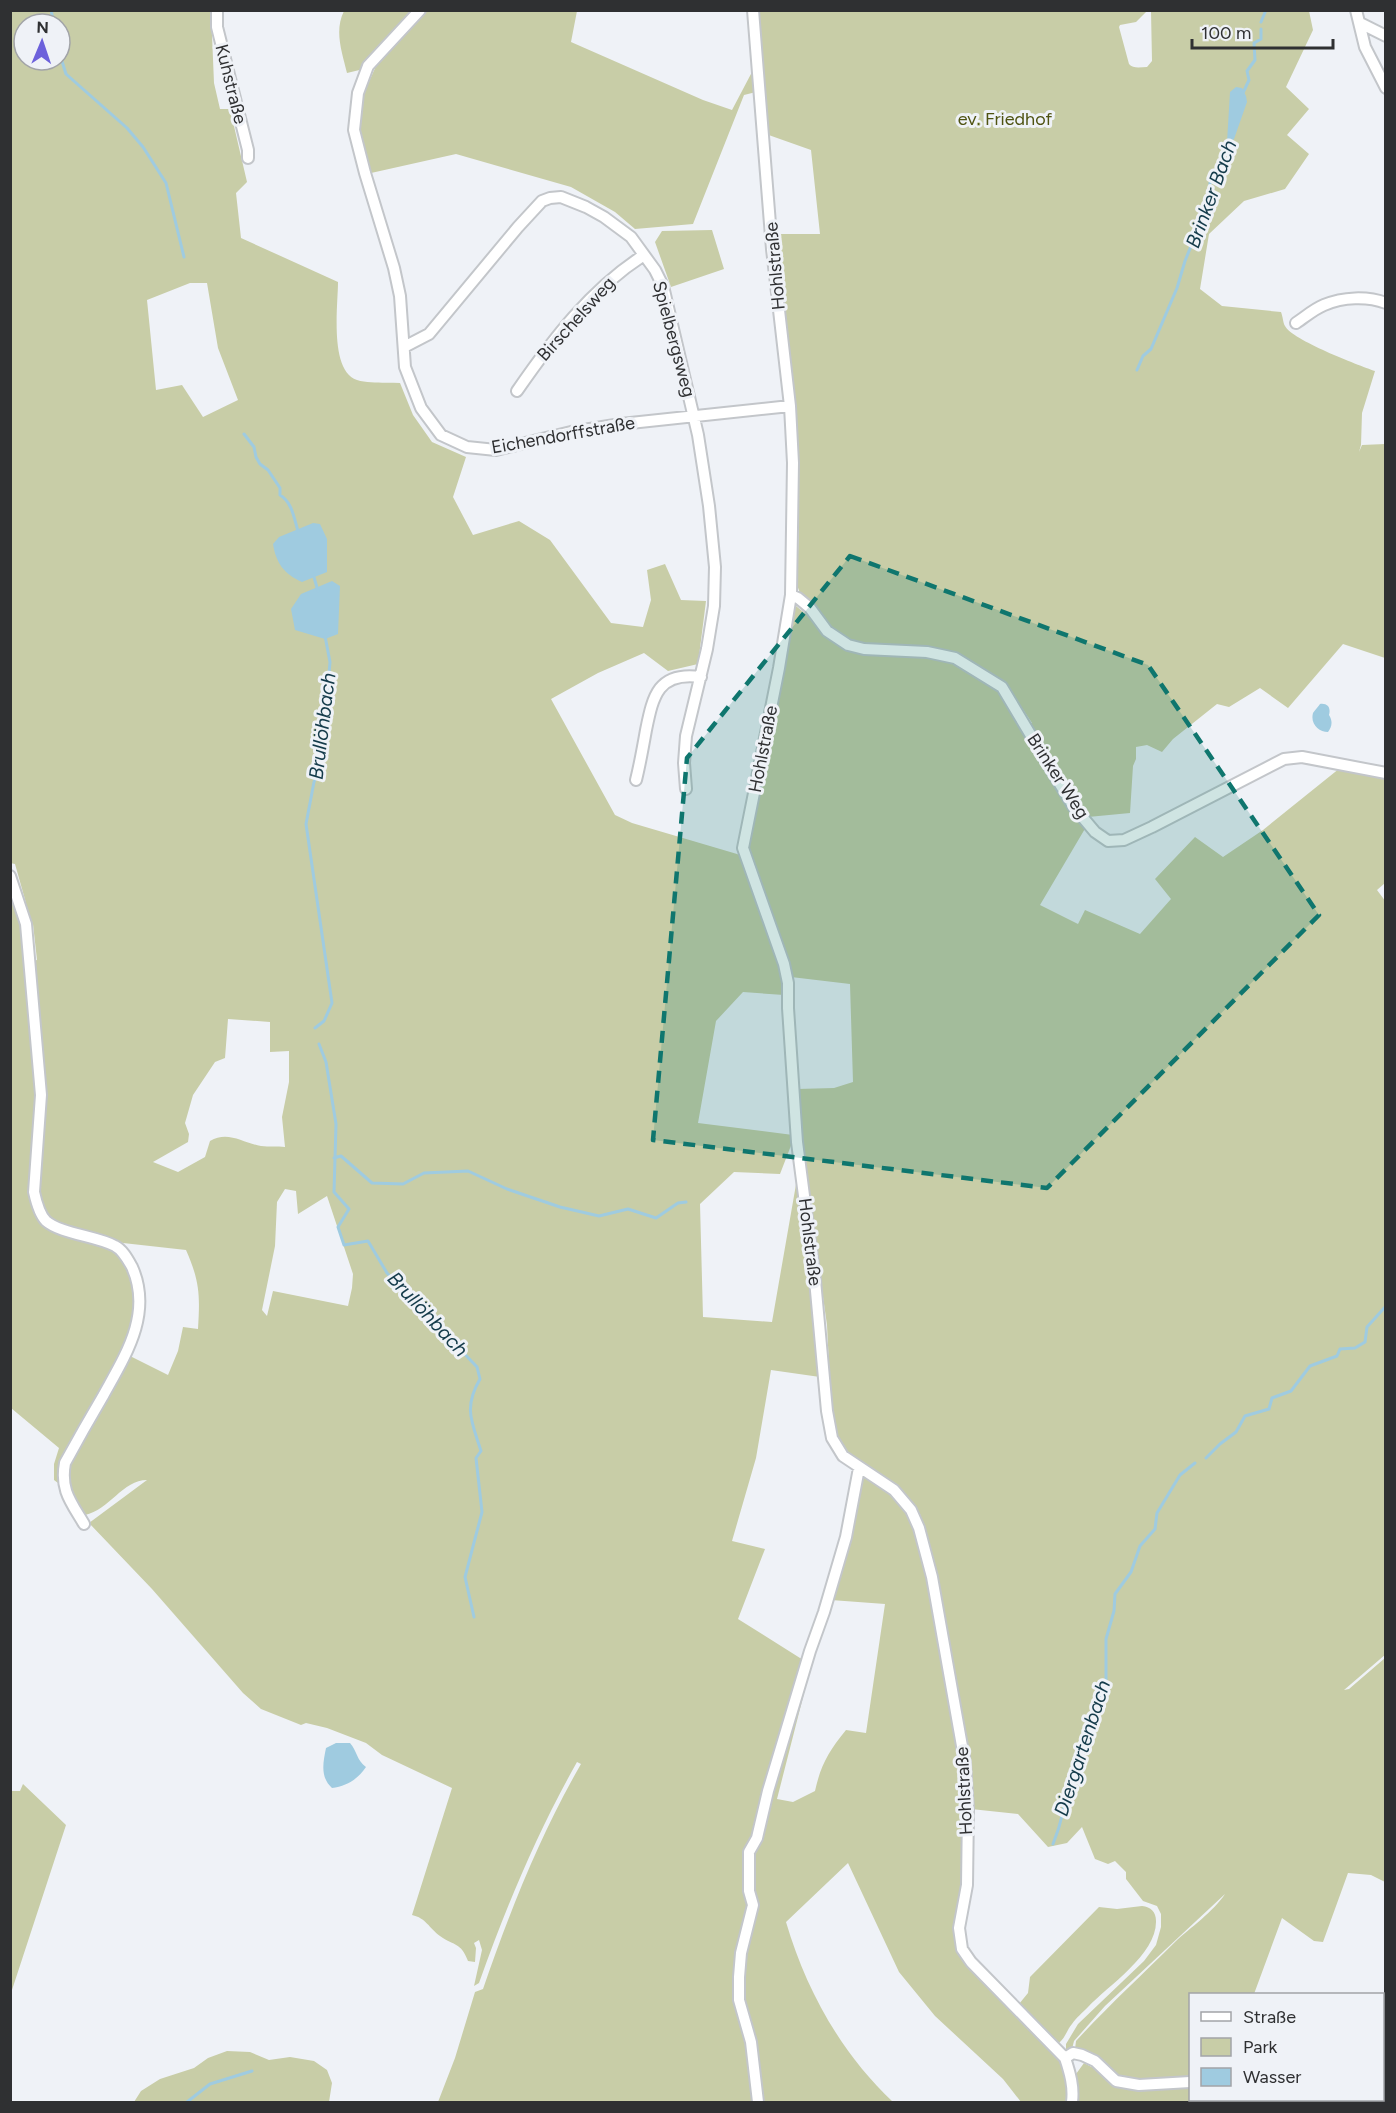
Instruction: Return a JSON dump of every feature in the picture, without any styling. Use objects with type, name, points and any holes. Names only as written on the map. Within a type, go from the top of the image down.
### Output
[{"type":"street","name":"Kuhstraße","points":[[217,10],[217,27],[248,150],[248,158]]},
{"type":"street","name":"Eichendorffstraße","points":[[420,10],[368,66],[358,93],[354,130],[364,173],[394,268],[400,296],[405,367],[421,408],[441,435],[467,447],[496,450],[591,429],[693,415],[790,406]]},
{"type":"street","name":"Hohlstraße","points":[[753,10],[772,249],[790,406],[793,463],[790,596],[779,668],[743,848],[784,964],[788,983],[797,1142],[815,1280],[827,1411],[832,1438],[843,1456],[894,1490],[911,1510],[919,1528],[932,1577],[960,1728],[967,1786],[967,1885],[959,1928],[962,1949],[971,1962],[1065,2058]]},
{"type":"street","points":[[1356,10],[1365,48],[1386,88]]},
{"type":"street","points":[[1360,23],[1386,36]]},
{"type":"street","name":"Spielbergsweg","points":[[404,347],[429,334],[518,227],[542,201],[550,198],[561,197],[604,217],[631,237],[655,270],[663,286],[693,415],[709,506],[714,567],[714,606],[707,649],[686,736],[684,763],[686,789]]},
{"type":"street","name":"Birschelsweg","points":[[517,391],[542,355],[593,296],[613,276],[644,255]]},
{"type":"street","points":[[1296,323],[1324,305],[1348,299],[1373,299],[1386,303]]},
{"type":"street","name":"Brinker Weg","points":[[790,596],[798,598],[810,608],[827,631],[848,645],[864,649],[927,652],[955,658],[1002,687],[1073,806],[1095,832],[1108,841],[1124,840],[1152,827],[1284,759],[1302,757],[1386,773]]},
{"type":"street","points":[[636,780],[651,706],[659,690],[668,682],[679,677],[701,677]]},
{"type":"street","points":[[10,876],[26,924],[41,1095],[34,1192],[38,1207],[47,1221],[117,1246],[128,1258],[135,1274],[139,1298],[139,1317],[128,1352],[65,1463],[62,1477],[64,1490],[84,1524]]},
{"type":"street","points":[[758,2103],[751,2042],[739,2000],[741,1953],[753,1905],[749,1891],[749,1852],[757,1838],[768,1791],[846,1537],[859,1468]]},
{"type":"street","points":[[1072,2103],[1070,2070],[1065,2058],[1073,2053],[1095,2061],[1116,2081],[1139,2085],[1189,2082]]},
{"type":"highlighted area","points":[[850,556],[1148,665],[1319,915],[1047,1188],[653,1140],[687,758]]},
{"type":"green space","name":"ev. Friedhof","points":[[11,11],[211,11],[214,83],[220,109],[230,109],[247,182],[236,193],[241,238],[338,282],[337,336],[342,364],[348,374],[357,380],[400,383],[413,415],[432,442],[466,457],[453,497],[473,535],[519,521],[550,540],[611,623],[643,627],[651,600],[647,570],[665,564],[681,600],[706,601],[698,664],[668,671],[644,653],[598,673],[551,699],[615,815],[632,823],[737,854],[750,860],[747,847],[770,750],[796,606],[847,648],[925,655],[952,660],[1000,687],[1021,722],[1032,723],[1006,684],[956,655],[850,643],[831,630],[800,593],[797,585],[799,524],[797,430],[777,234],[820,234],[811,150],[763,133],[760,91],[744,95],[693,224],[635,229],[615,212],[571,187],[456,154],[371,173],[360,130],[364,93],[376,66],[347,73],[339,34],[344,11],[577,11],[571,42],[703,100],[732,110],[752,72],[758,67],[753,11],[1147,11],[1136,22],[1119,27],[1129,64],[1133,67],[1147,67],[1152,61],[1151,11],[1309,11],[1313,30],[1286,87],[1309,109],[1287,135],[1309,154],[1285,189],[1244,201],[1209,234],[1200,289],[1222,306],[1281,312],[1285,326],[1290,332],[1326,352],[1375,371],[1362,413],[1359,452],[1362,445],[1385,444],[1385,658],[1343,644],[1288,708],[1260,688],[1229,707],[1217,704],[1173,739],[1162,752],[1147,745],[1136,747],[1130,813],[1088,817],[1072,795],[1059,795],[1086,827],[1040,905],[1078,924],[1085,910],[1140,934],[1171,899],[1155,879],[1195,837],[1223,857],[1263,830],[1340,768],[1385,776],[1385,883],[1377,890],[1386,902],[1386,1654],[1344,1690],[1349,1689],[1385,1658],[1385,1882],[1371,1875],[1348,1873],[1323,1942],[1314,1941],[1282,1918],[1254,1993],[1189,1993],[1189,2080],[1154,2083],[1127,2080],[1113,2074],[1094,2056],[1075,2049],[1076,2041],[1175,1942],[1215,1907],[1225,1894],[1105,2006],[1074,2041],[1072,2049],[1066,2049],[1066,2044],[1078,2024],[1144,1961],[1156,1945],[1161,1927],[1161,1914],[1157,1906],[1143,1901],[1126,1879],[1126,1872],[1115,1861],[1108,1864],[1095,1859],[1082,1827],[1067,1843],[1048,1847],[1018,1814],[971,1809],[943,1614],[920,1514],[897,1488],[849,1456],[832,1425],[827,1325],[801,1141],[797,1089],[834,1088],[853,1082],[850,984],[791,977],[784,995],[743,992],[716,1021],[698,1123],[793,1135],[780,1174],[734,1172],[700,1204],[703,1317],[772,1322],[798,1173],[820,1377],[771,1370],[756,1458],[732,1541],[765,1549],[738,1619],[800,1658],[812,1662],[777,1799],[793,1802],[815,1791],[826,1758],[846,1730],[866,1733],[885,1604],[831,1600],[862,1472],[893,1493],[908,1511],[917,1530],[926,1569],[965,1790],[965,1863],[958,1946],[1064,2063],[1069,2092],[1067,2102],[1021,2102],[1003,2079],[935,2016],[899,1972],[848,1863],[786,1922],[804,1972],[828,2019],[857,2063],[893,2102],[438,2102],[455,2058],[475,1992],[483,1989],[527,1874],[552,1818],[581,1764],[577,1762],[549,1816],[511,1898],[479,1983],[474,1986],[482,1950],[479,1940],[474,1943],[475,1962],[468,1961],[460,1947],[440,1936],[421,1918],[412,1915],[452,1788],[382,1755],[366,1743],[327,1728],[306,1723],[301,1725],[261,1709],[243,1693],[152,1589],[89,1523],[147,1480],[138,1481],[94,1512],[85,1515],[81,1513],[69,1489],[68,1464],[130,1356],[168,1375],[178,1351],[183,1327],[198,1329],[198,1289],[186,1250],[123,1243],[57,1222],[52,1227],[116,1249],[132,1277],[135,1316],[124,1354],[61,1462],[58,1483],[54,1480],[54,1464],[59,1448],[11,1408],[10,889],[16,907],[26,903],[15,864],[10,863]],"holes":[[[190,283],[207,283],[218,348],[238,400],[203,417],[182,385],[156,390],[147,300]],[[19,918],[33,924],[37,960],[25,963]],[[228,1019],[270,1022],[270,1052],[289,1051],[289,1082],[282,1117],[285,1147],[261,1146],[236,1138],[223,1137],[210,1141],[205,1157],[178,1172],[153,1162],[188,1142],[189,1134],[185,1123],[193,1095],[215,1062],[225,1058]],[[285,1189],[296,1191],[298,1214],[327,1196],[353,1274],[348,1306],[273,1291],[267,1316],[262,1310],[275,1246],[277,1202]]]},
{"type":"green space","points":[[712,230],[724,269],[671,287],[655,242],[662,231]]},
{"type":"green space","points":[[23,1784],[66,1825],[11,1993],[11,1791],[20,1791]]},
{"type":"green space","points":[[1142,1906],[1152,1910],[1156,1918],[1154,1933],[1149,1945],[1130,1968],[1080,2015],[1061,2041],[1057,2042],[1019,2004],[1028,1993],[1030,1977],[1099,1907],[1117,1909]]},
{"type":"green space","points":[[227,2051],[250,2052],[269,2060],[290,2057],[314,2061],[327,2070],[332,2083],[329,2102],[134,2102],[141,2091],[160,2079],[194,2068],[208,2058]]},
{"type":"green space","points":[[1084,2063],[1103,2073],[1108,2081],[1125,2086],[1189,2084],[1189,2101],[1319,2102],[1077,2102],[1076,2074]]},
{"type":"green space","points":[[1385,2083],[1385,2102],[1319,2102],[1384,2101]]},
{"type":"water","points":[[1236,87],[1242,88],[1247,102],[1234,139],[1229,144],[1227,142],[1230,92]]},
{"type":"water","points":[[313,523],[320,524],[327,539],[327,572],[302,582],[282,567],[276,557],[273,544],[279,537]]},
{"type":"water","points":[[332,581],[340,586],[338,634],[325,639],[295,630],[291,609],[301,594]]},
{"type":"water","points":[[1320,704],[1325,704],[1329,708],[1332,724],[1328,732],[1319,729],[1313,721],[1313,713]]},
{"type":"water","points":[[336,1743],[350,1743],[366,1767],[352,1781],[332,1788],[324,1774],[323,1764],[326,1748]]},
{"type":"waterway","name":"Brinker Bach","points":[[1261,22],[1266,10]]},
{"type":"waterway","name":"Brinker Bach","points":[[1242,95],[1249,80],[1247,71],[1255,60],[1254,43],[1261,39],[1261,29]]},
{"type":"waterway","name":"Brullöhbach","points":[[65,72],[127,128],[143,147],[166,183],[184,257]]},
{"type":"waterway","name":"Brinker Bach","points":[[1137,370],[1143,356],[1151,349],[1177,288],[1185,261],[1210,199],[1210,183],[1230,142]]},
{"type":"waterway","name":"Brullöhbach","points":[[244,434],[254,447],[260,464],[268,470],[280,488],[280,495],[290,506],[298,531]]},
{"type":"waterway","name":"Brullöhbach","points":[[313,574],[318,591]]},
{"type":"waterway","name":"Brullöhbach","points":[[315,1028],[324,1021],[332,1003],[306,824],[314,782],[321,766],[330,662],[325,636]]},
{"type":"waterway","name":"Brullöhbach","points":[[319,1044],[326,1062],[336,1124],[334,1192],[349,1209],[338,1227],[344,1245],[368,1241],[387,1273],[477,1367],[480,1379],[470,1407],[481,1451],[476,1458],[482,1512],[465,1577],[474,1617]]},
{"type":"waterway","points":[[334,1158],[341,1156],[372,1183],[403,1184],[424,1173],[468,1171],[507,1189],[560,1207],[599,1216],[628,1209],[656,1218],[678,1203],[686,1202]]},
{"type":"waterway","name":"Diergartenbach","points":[[1206,1458],[1236,1432],[1245,1416],[1269,1409],[1272,1398],[1291,1391],[1310,1366],[1337,1356],[1340,1349],[1355,1348],[1365,1342],[1367,1327],[1386,1306]]},
{"type":"waterway","name":"Diergartenbach","points":[[1053,1844],[1063,1813],[1067,1782],[1077,1772],[1106,1682],[1106,1639],[1114,1611],[1115,1594],[1131,1572],[1140,1546],[1155,1529],[1157,1513],[1180,1475],[1195,1463]]},
{"type":"waterway","points":[[187,2102],[210,2084],[252,2071]]}]
